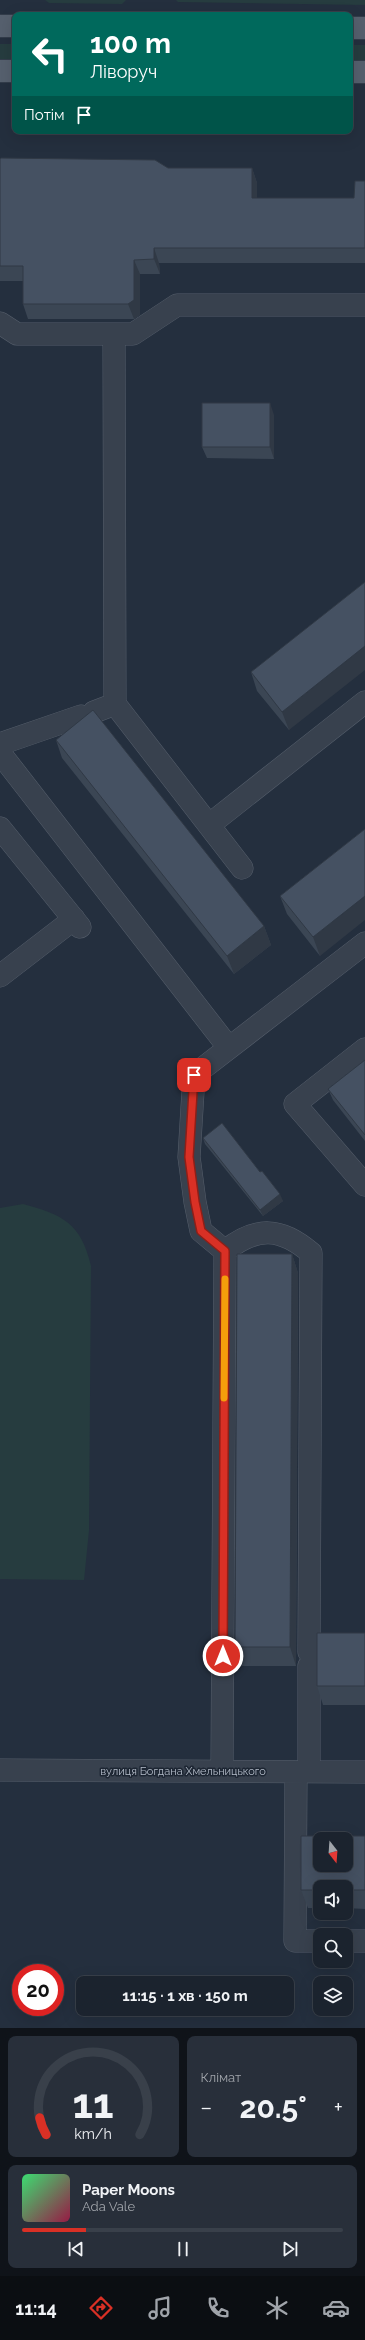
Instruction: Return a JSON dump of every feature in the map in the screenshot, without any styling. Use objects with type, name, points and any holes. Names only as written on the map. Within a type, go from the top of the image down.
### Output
[{"type":"main road","points":[[0,26],[12,26]]},
{"type":"main road","points":[[353,28],[365,28]]},
{"type":"main road","points":[[0,71],[12,71]]},
{"type":"main road","points":[[353,72],[365,72]]},
{"type":"street","points":[[0,323],[17,334],[133,334],[177,305],[365,305]]},
{"type":"street","points":[[114,334],[115,704],[242,868]]},
{"type":"street","points":[[209,825],[365,702]]},
{"type":"street","points":[[0,744],[115,704]]},
{"type":"street","points":[[0,753],[229,1048]]},
{"type":"street","points":[[0,828],[77,923],[0,976]]},
{"type":"street","points":[[225,1251],[201,1231],[195,1202],[189,1157],[194,1075],[365,943]]},
{"type":"street","points":[[365,1049],[295,1104],[365,1185]]},
{"type":"street","points":[[225,1251],[240,1239],[259,1233],[278,1233],[296,1240],[311,1253],[309,1659],[302,1771],[295,1941],[313,1941]]},
{"type":"street","points":[[222,1771],[225,1251]]},
{"type":"street","name":"вулиця Богдана Хмельницького","points":[[0,1770],[365,1772]]},
{"type":"street","points":[[353,1941],[365,1941]]},
{"type":"green space","points":[[45,0],[126,0],[122,4],[49,3]]},
{"type":"green space","points":[[176,0],[365,0],[365,5],[178,2]]},
{"type":"green space","points":[[0,44],[12,44],[12,59],[0,59]]},
{"type":"green space","points":[[353,45],[365,45],[365,60],[353,60]]},
{"type":"green space","points":[[23,1204],[49,1212],[68,1223],[76,1230],[87,1251],[91,1266],[89,1530],[84,1580],[0,1579],[0,1208]]},
{"type":"building","points":[[1,158],[155,160],[168,168],[252,168],[252,198],[354,198],[355,181],[365,181],[365,248],[154,248],[154,259],[134,260],[134,300],[128,304],[23,304],[23,266],[0,266]]},
{"type":"building","points":[[202,403],[270,403],[270,447],[202,447]]},
{"type":"building","points":[[365,582],[365,646],[282,712],[251,672]]},
{"type":"building","points":[[93,710],[264,926],[227,956],[56,740]]},
{"type":"building","points":[[365,829],[365,896],[313,937],[280,896]]},
{"type":"building","points":[[365,1060],[365,1135],[328,1089]]},
{"type":"building","points":[[222,1123],[260,1172],[262,1171],[280,1194],[260,1210],[203,1138]]},
{"type":"building","points":[[237,1254],[292,1254],[290,1647],[235,1647]]},
{"type":"building","points":[[317,1633],[365,1633],[365,1686],[317,1686]]},
{"type":"building","points":[[301,1836],[313,1836],[313,1872],[353,1872],[353,1836],[365,1836],[365,1890],[353,1890],[353,1880],[313,1880],[313,1890],[301,1890]]},
{"type":"slow traffic","points":[[224,1398],[225,1279]]},
{"type":"route","points":[[194,1075],[189,1157],[195,1202],[201,1231],[225,1251],[223,1656]]}]
